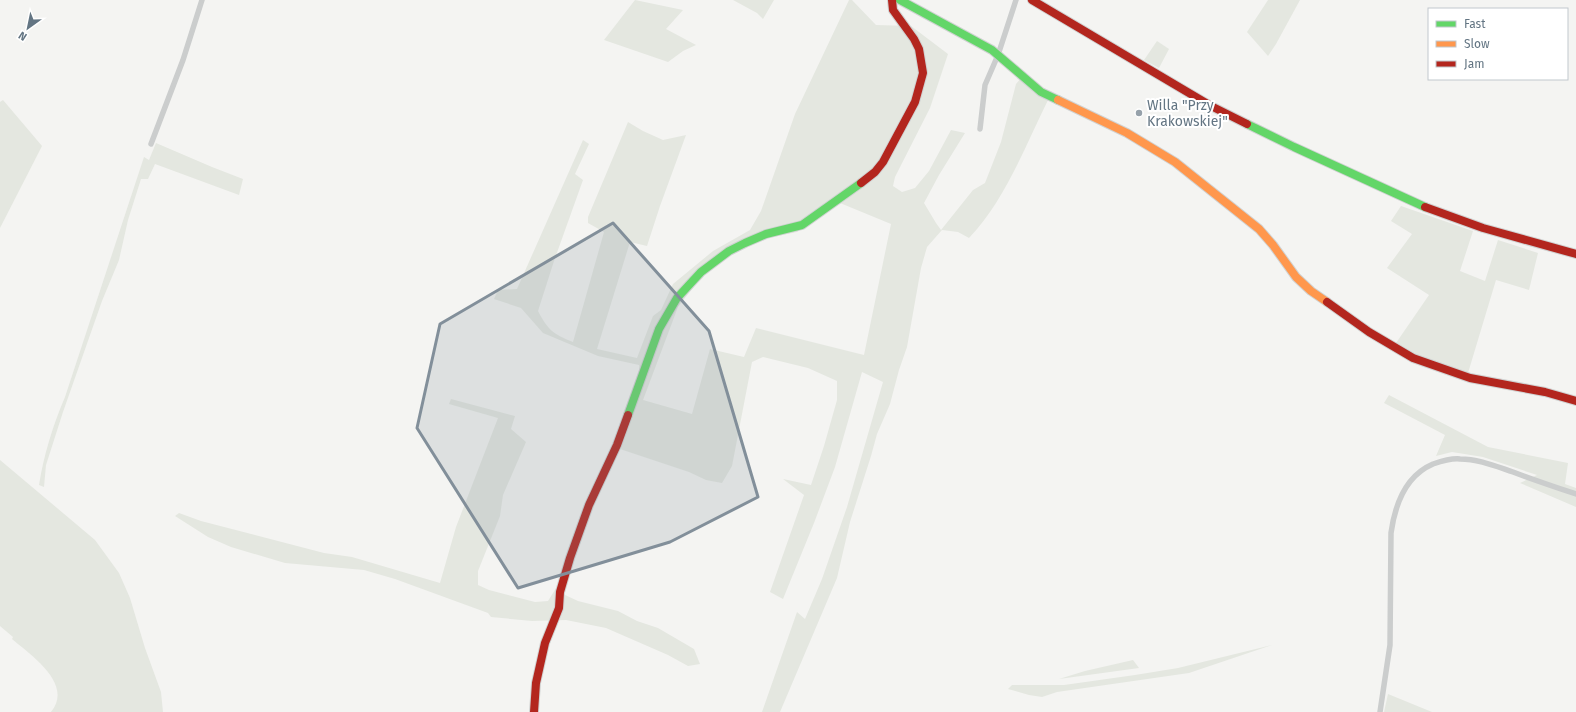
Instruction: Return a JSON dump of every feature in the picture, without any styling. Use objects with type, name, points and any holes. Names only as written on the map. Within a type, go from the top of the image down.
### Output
[{"type":"street","points":[[151,144],[183,60],[202,0]]},
{"type":"street","points":[[534,712],[536,683],[545,643],[559,608],[562,585],[583,520],[617,445],[659,328],[678,297],[705,268],[718,258],[742,243],[762,236],[794,229],[802,225],[868,178],[883,162],[914,102],[923,72],[919,49],[914,39],[893,10],[892,0]]},
{"type":"street","points":[[900,0],[983,45],[998,55],[1041,92],[1127,132],[1150,145],[1187,170],[1263,233],[1293,273],[1306,287],[1369,332],[1412,358],[1470,378],[1544,392],[1576,401]]},
{"type":"street","points":[[980,129],[985,85],[998,55],[1016,0]]},
{"type":"street","points":[[1032,0],[1211,106],[1300,150],[1437,212],[1483,228],[1576,254]]},
{"type":"street","points":[[1380,712],[1390,645],[1391,533],[1393,517],[1397,503],[1409,482],[1424,468],[1448,460],[1459,459],[1484,463],[1576,494]]},
{"type":"highlighted area","points":[[613,223],[709,331],[758,497],[670,542],[518,588],[417,428],[440,324]]},
{"type":"shaded area","points":[[635,0],[683,10],[666,29],[696,45],[683,51],[668,62],[604,40]]},
{"type":"shaded area","points":[[733,0],[774,0],[763,19],[757,13]]},
{"type":"shaded area","points":[[849,0],[852,0],[876,25],[911,26],[948,54],[930,108],[895,177],[893,186],[902,192],[915,188],[929,171],[951,130],[965,133],[939,175],[924,203],[941,230],[973,190],[985,183],[1001,142],[1016,84],[1021,78],[1049,98],[1014,171],[994,206],[982,223],[969,238],[958,232],[942,230],[927,247],[921,268],[907,347],[890,404],[877,434],[850,522],[837,578],[780,712],[762,712],[797,612],[805,619],[822,579],[847,507],[883,382],[862,372],[835,467],[783,599],[770,592],[804,495],[783,479],[811,485],[837,400],[837,381],[808,368],[763,357],[752,362],[732,466],[722,483],[706,480],[689,472],[620,449],[614,445],[640,373],[639,365],[598,356],[543,333],[521,308],[494,299],[498,290],[517,289],[583,140],[589,144],[575,174],[583,180],[538,311],[552,331],[573,342],[604,232],[588,223],[588,217],[628,122],[663,140],[686,135],[647,246],[630,242],[597,349],[637,358],[653,316],[661,310],[673,284],[713,251],[750,230],[761,211],[795,114]],"holes":[[[840,203],[891,224],[864,355],[756,328],[744,357],[710,349],[692,414],[643,400],[678,307],[705,272],[725,258],[758,240],[797,232]]]},
{"type":"shaded area","points":[[1268,0],[1300,0],[1268,56],[1247,32]]},
{"type":"shaded area","points":[[1157,41],[1169,49],[1159,68],[1144,60]]},
{"type":"shaded area","points":[[3,100],[42,146],[0,228],[0,102]]},
{"type":"shaded area","points":[[156,143],[243,179],[239,195],[155,164],[148,179],[141,179],[128,220],[119,260],[102,301],[46,465],[44,487],[39,485],[43,462],[53,429],[65,397],[144,157],[149,160]]},
{"type":"shaded area","points":[[1401,206],[1473,231],[1460,271],[1485,281],[1498,240],[1538,253],[1529,290],[1496,280],[1468,373],[1415,355],[1396,343],[1429,295],[1387,268],[1412,234],[1391,221]]},
{"type":"shaded area","points":[[1389,395],[1488,447],[1568,463],[1565,484],[1576,488],[1576,507],[1520,483],[1537,475],[1483,457],[1452,452],[1436,456],[1445,435],[1384,403]]},
{"type":"shaded area","points":[[451,399],[515,416],[511,429],[526,442],[503,495],[500,516],[478,571],[478,585],[489,590],[535,602],[548,601],[558,585],[565,595],[578,601],[618,611],[637,621],[658,628],[694,649],[700,664],[688,666],[668,655],[606,628],[566,620],[532,621],[491,617],[488,613],[395,579],[364,570],[285,563],[231,547],[208,537],[175,516],[179,513],[201,521],[324,553],[352,557],[440,583],[456,527],[498,418],[449,404]]},
{"type":"shaded area","points":[[0,460],[95,540],[119,573],[130,598],[145,648],[161,692],[163,712],[51,712],[57,701],[57,691],[54,681],[39,662],[12,639],[13,637],[0,626]]},
{"type":"shaded area","points":[[1272,645],[1189,673],[1057,692],[1042,697],[1008,689],[1012,685],[1064,685],[1178,668]]},
{"type":"shaded area","points":[[1133,660],[1139,668],[1059,679],[1085,671]]},
{"type":"shaded area","points":[[1388,694],[1432,712],[1384,712]]},
{"type":"traffic: fast","points":[[900,0],[992,50],[1041,92],[1058,100]]},
{"type":"traffic: fast","points":[[1247,124],[1425,207]]},
{"type":"traffic: fast","points":[[628,415],[659,329],[677,298],[701,272],[729,251],[745,243],[766,234],[802,225],[861,183]]},
{"type":"traffic: slow","points":[[1058,100],[1127,133],[1175,162],[1259,229],[1273,245],[1296,277],[1311,291],[1327,302]]},
{"type":"traffic: jam","points":[[861,183],[875,172],[883,162],[915,102],[923,73],[919,49],[914,39],[893,10],[892,0]]},
{"type":"traffic: jam","points":[[1032,0],[1211,106],[1247,124]]},
{"type":"traffic: jam","points":[[1425,207],[1483,228],[1576,254]]},
{"type":"traffic: jam","points":[[1327,302],[1369,332],[1413,358],[1470,378],[1545,392],[1576,401]]},
{"type":"traffic: jam","points":[[534,712],[536,683],[545,643],[559,608],[560,592],[570,558],[589,505],[617,445],[628,415]]},
{"type":"place","name":"Willa \"Przy Krakowskiej\"","points":[[1139,113]]}]
